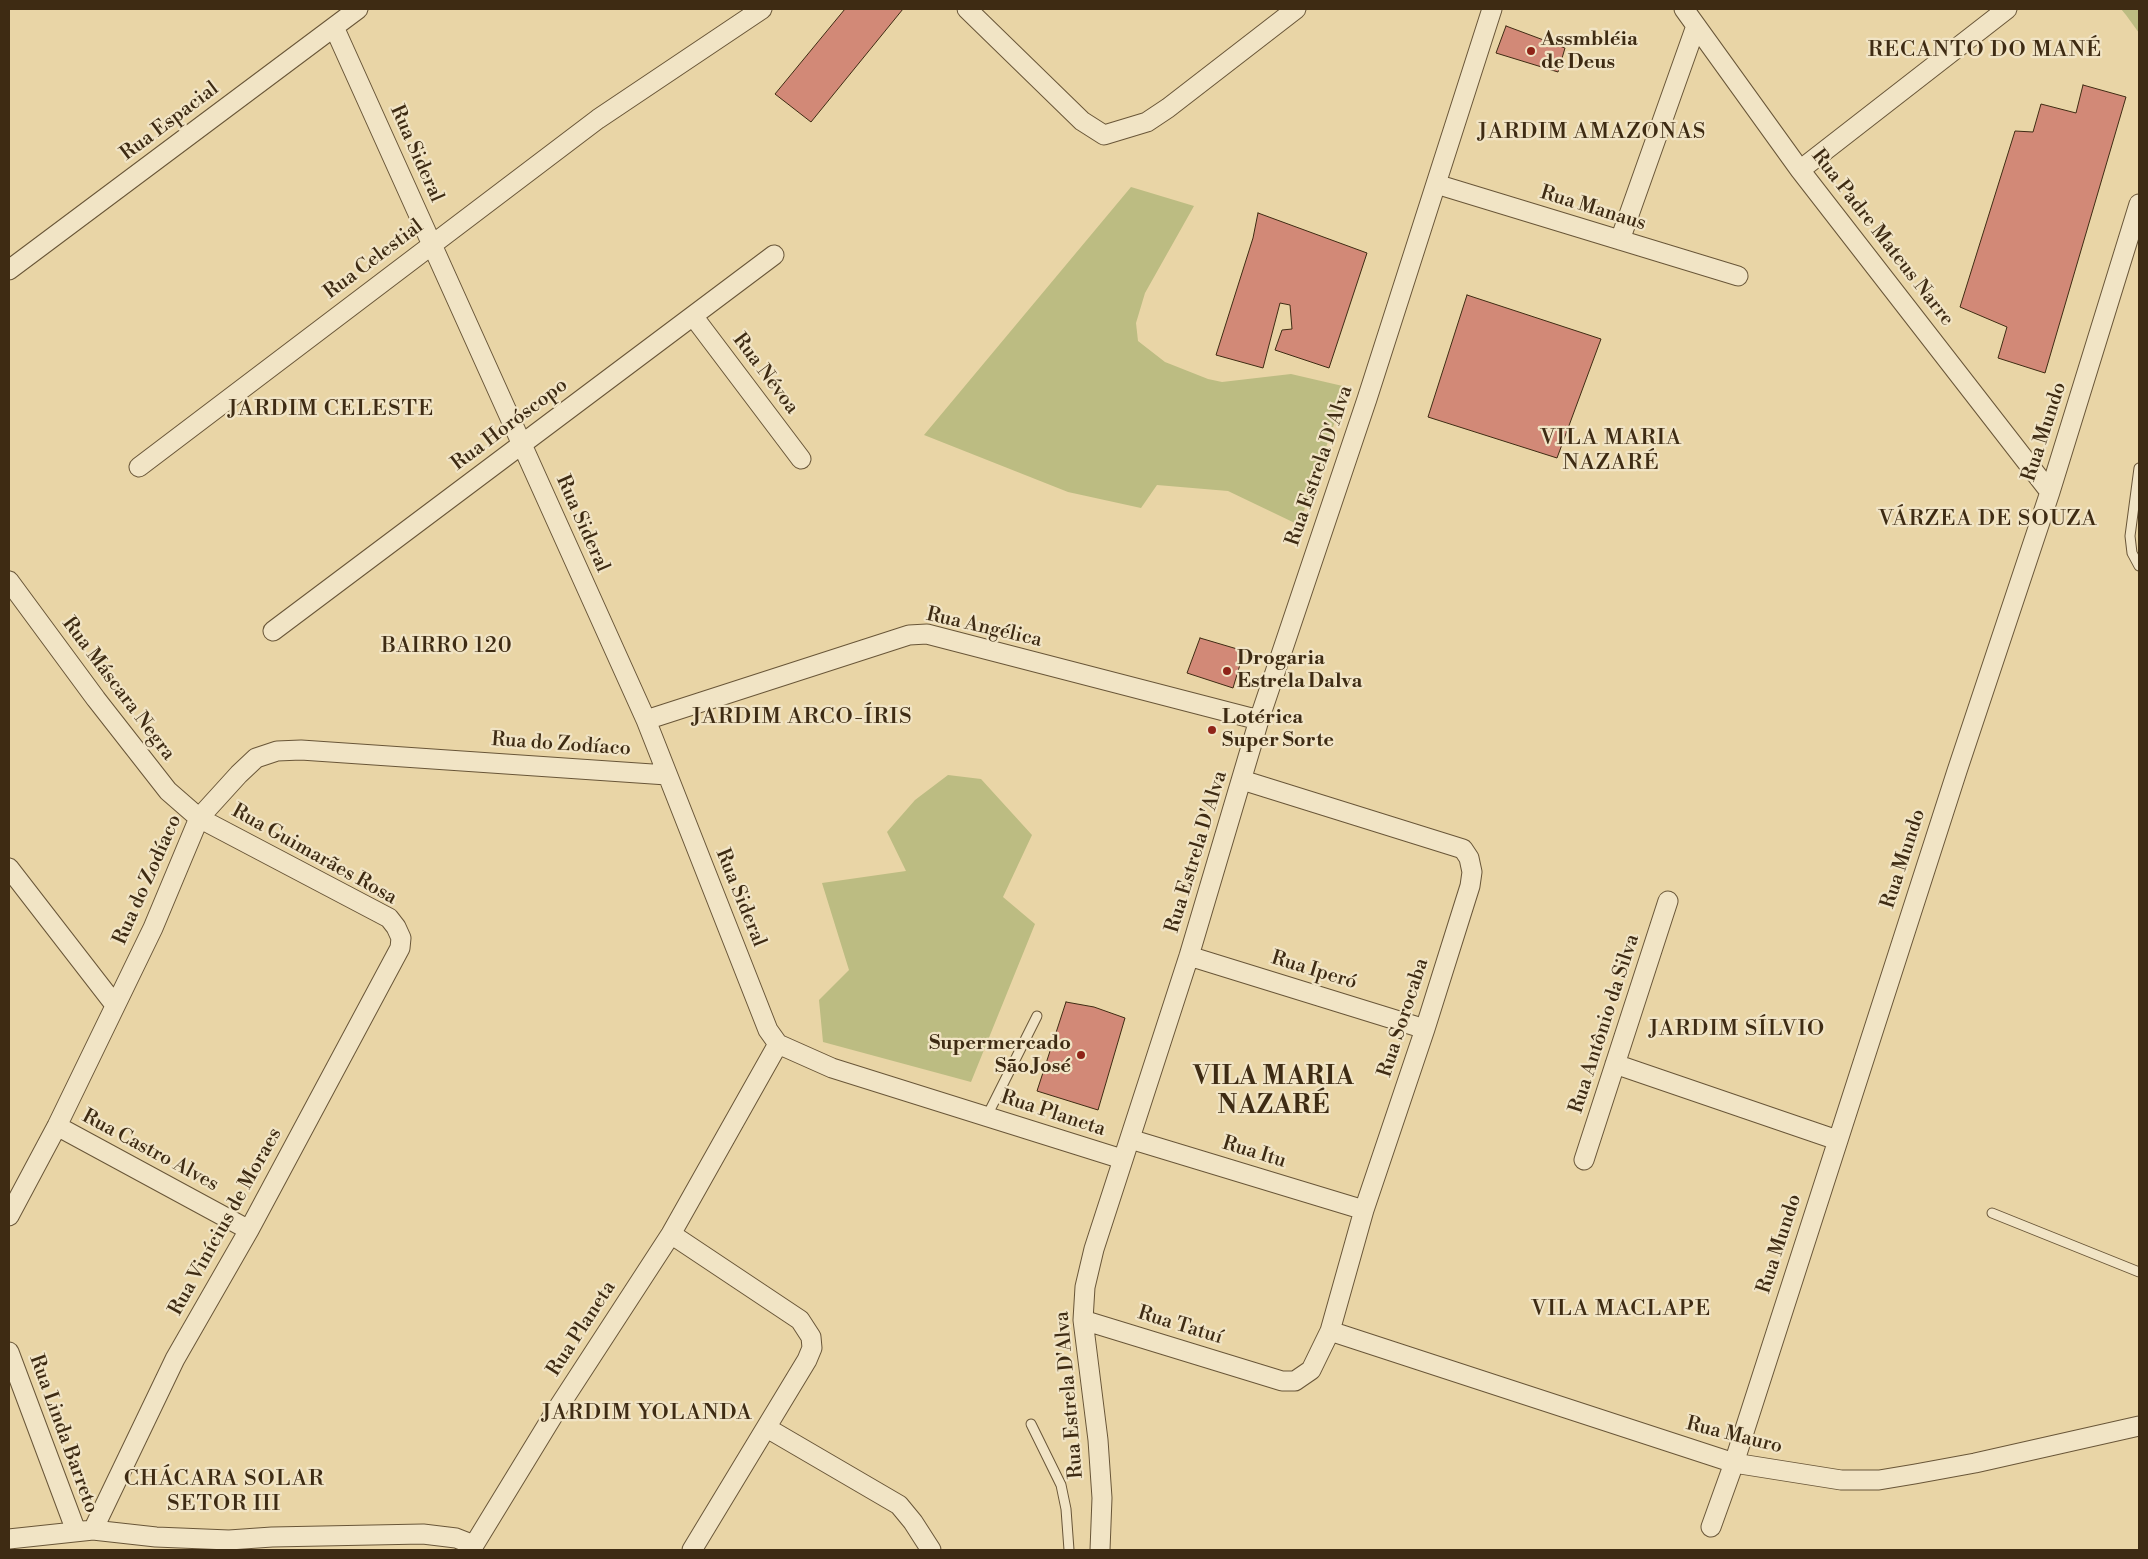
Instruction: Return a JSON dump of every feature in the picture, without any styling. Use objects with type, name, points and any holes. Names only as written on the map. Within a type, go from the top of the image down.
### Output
[{"type":"street","name":"Rua Espacial","points":[[9,270],[358,9]]},
{"type":"street","name":"Rua Celestial","points":[[139,467],[598,119],[762,9]]},
{"type":"street","points":[[967,9],[1082,121],[1104,135],[1147,122],[1168,108],[1296,9]]},
{"type":"street","name":"Rua Estrela D'Alva","points":[[1100,1550],[1102,1498],[1098,1440],[1083,1320],[1085,1287],[1094,1249],[1190,956],[1259,720],[1367,399],[1492,9]]},
{"type":"street","name":"Rua Padre Mateus Narre","points":[[1684,9],[1800,170],[2050,492]]},
{"type":"street","points":[[1800,170],[2007,9]]},
{"type":"street","name":"Rua Sideral","points":[[334,26],[646,720],[768,1030],[778,1044]]},
{"type":"street","points":[[1620,240],[1696,26]]},
{"type":"street","name":"Rua Manaus","points":[[1436,184],[1738,276]]},
{"type":"street","name":"Rua Mundo","points":[[1710,1527],[1734,1463],[1956,770],[2050,492],[2139,204]]},
{"type":"street","name":"Rua Horóscopo","points":[[273,631],[774,255]]},
{"type":"street","name":"Rua Névoa","points":[[693,316],[801,459]]},
{"type":"street","name":"Rua Máscara Negra","points":[[9,581],[96,699],[168,791],[199,818]]},
{"type":"street","name":"Rua Angélica","points":[[646,720],[909,635],[927,634],[1259,720]]},
{"type":"street","name":"Rua do Zodíaco","points":[[9,1216],[14,1190],[56,1126],[153,928],[199,818],[256,758],[277,751],[301,750],[667,775]]},
{"type":"street","name":"Rua Sorocaba","points":[[1242,780],[1463,850],[1469,858],[1472,872],[1470,886],[1425,1029],[1364,1210],[1330,1331],[1311,1370],[1303,1377],[1295,1381],[1282,1381],[1264,1376]]},
{"type":"street","name":"Rua Guimarães Rosa","points":[[199,818],[388,918],[401,938]]},
{"type":"street","points":[[9,868],[115,1005]]},
{"type":"street","name":"Rua Antônio da Silva","points":[[1584,1160],[1668,901]]},
{"type":"street","name":"Rua Vinícius de Moraes","points":[[84,1531],[175,1359],[250,1230],[400,948],[401,938]]},
{"type":"street","name":"Rua Iperó","points":[[1190,956],[1425,1029]]},
{"type":"street","name":"Rua Planeta","points":[[9,1539],[84,1531],[156,1538],[229,1540],[272,1537],[423,1534],[456,1538],[477,1548],[569,1390],[672,1234],[778,1044],[832,1068],[1122,1159]]},
{"type":"street","points":[[1616,1064],[1837,1140]]},
{"type":"street","name":"Rua Castro Alves","points":[[56,1126],[250,1230]]},
{"type":"street","name":"Rua Itu","points":[[1130,1139],[1364,1210]]},
{"type":"street","points":[[672,1234],[800,1320],[811,1337],[812,1348],[767,1428],[692,1550]]},
{"type":"street","name":"Rua Tatuí","points":[[1083,1320],[1264,1376]]},
{"type":"street","name":"Rua Mauro","points":[[1330,1331],[1734,1463],[1840,1480],[1879,1480],[1975,1463],[2139,1426]]},
{"type":"street","name":"Rua Linda Barreto","points":[[9,1352],[84,1531]]},
{"type":"street","points":[[767,1428],[898,1505],[913,1522],[931,1550]]},
{"type":"lane","points":[[2139,468],[2130,536],[2132,552],[2139,566]]},
{"type":"lane","points":[[987,1116],[1037,1016]]},
{"type":"lane","points":[[1992,1213],[2139,1272]]},
{"type":"lane","points":[[1031,1424],[1060,1485],[1066,1510],[1069,1550]]},
{"type":"green space","points":[[2121,9],[2139,9],[2139,33],[2126,15]]},
{"type":"green space","points":[[1131,187],[1194,206],[1145,293],[1136,323],[1138,341],[1165,362],[1208,379],[1222,382],[1291,374],[1347,387],[1299,525],[1228,491],[1157,485],[1141,508],[1068,492],[924,435]]},
{"type":"green space","points":[[948,775],[981,779],[1032,835],[1003,897],[1035,924],[971,1082],[823,1042],[819,1000],[849,970],[822,883],[906,871],[887,832],[915,800]]},
{"type":"building","points":[[845,9],[903,9],[811,122],[775,94]]},
{"type":"building","name":"Assmbléia de Deus","points":[[1506,26],[1565,48],[1558,72],[1496,53]]},
{"type":"building","points":[[2083,85],[2126,97],[2045,373],[1998,358],[2007,327],[1960,307],[2015,131],[2033,132],[2041,104],[2076,113]]},
{"type":"building","points":[[1258,213],[1367,253],[1329,368],[1275,350],[1282,330],[1292,329],[1290,305],[1280,303],[1263,368],[1216,355],[1253,238]]},
{"type":"building","points":[[1467,295],[1601,339],[1557,458],[1428,417]]},
{"type":"building","points":[[1200,638],[1244,651],[1233,688],[1187,673]]},
{"type":"building","name":"Supermercado São José","points":[[1066,1002],[1094,1007],[1125,1018],[1098,1110],[1037,1091]]},
{"type":"place","name":"Assmbléia de Deus","points":[[1531,51]]},
{"type":"place","name":"Drogaria Estrela Dalva","points":[[1227,671]]},
{"type":"place","name":"Lotérica Super Sorte","points":[[1212,730]]},
{"type":"place","name":"Supermercado São José","points":[[1081,1055]]},
{"type":"district","name":"RECANTO DO MANÉ","points":[[1985,51]]},
{"type":"district","name":"JARDIM AMAZONAS","points":[[1592,133]]},
{"type":"district","name":"JARDIM CELESTE","points":[[331,410]]},
{"type":"district","name":"VILA MARIA NAZARÉ","points":[[1611,452]]},
{"type":"district","name":"VÁRZEA DE SOUZA","points":[[1988,520]]},
{"type":"district","name":"BAIRRO 120","points":[[447,647]]},
{"type":"district","name":"JARDIM ARCO-ÍRIS","points":[[802,718]]},
{"type":"district","name":"JARDIM SÍLVIO","points":[[1737,1030]]},
{"type":"district","name":"VILA MARIA NAZARÉ","points":[[1274,1092]]},
{"type":"district","name":"VILA MACLAPE","points":[[1621,1310]]},
{"type":"district","name":"JARDIM YOLANDA","points":[[647,1414]]},
{"type":"district","name":"CHÁCARA SOLAR SETOR III","points":[[224,1492]]}]
